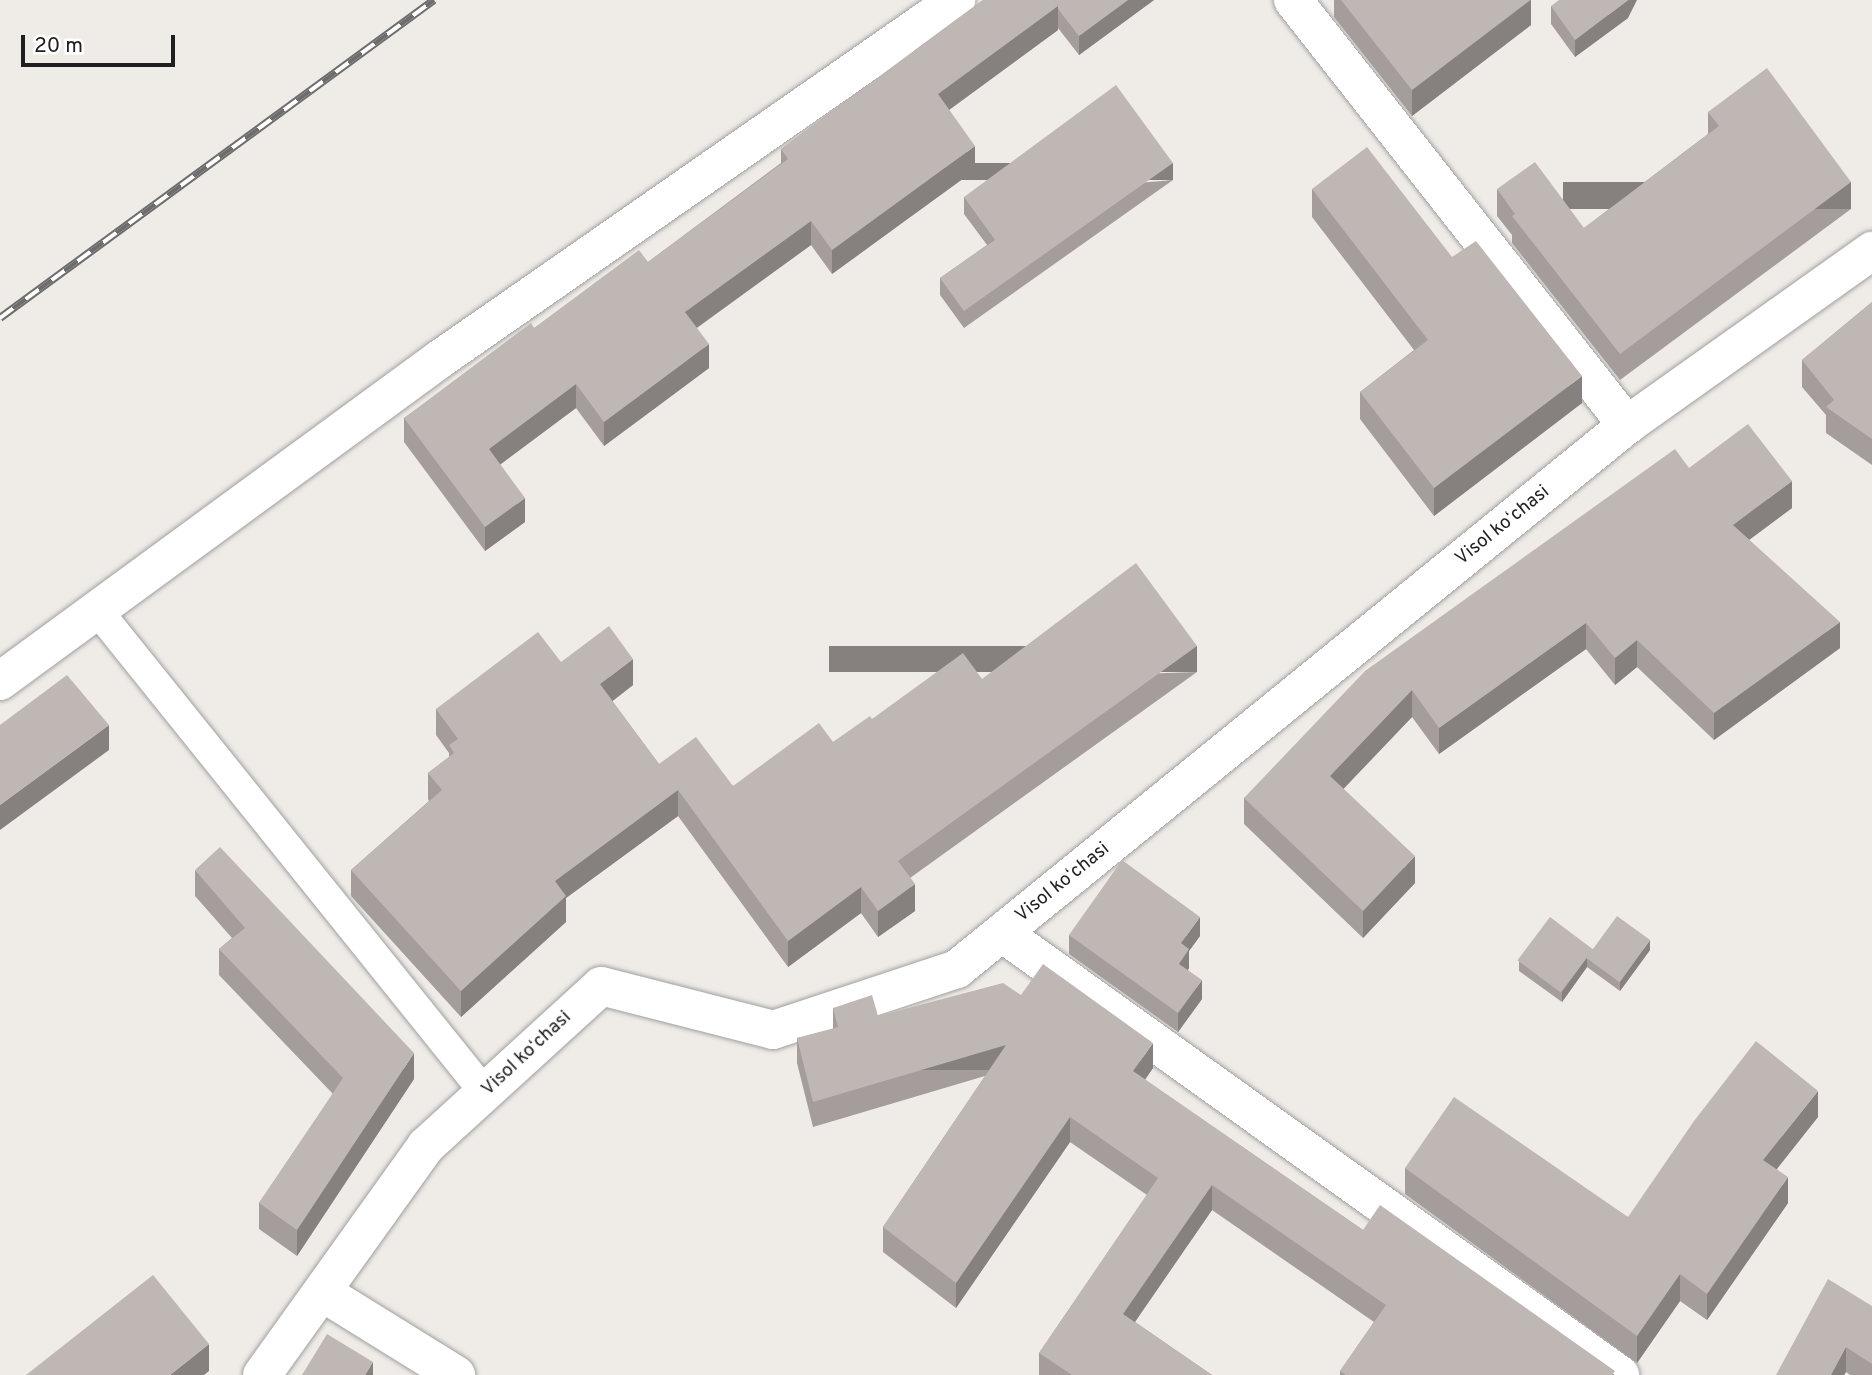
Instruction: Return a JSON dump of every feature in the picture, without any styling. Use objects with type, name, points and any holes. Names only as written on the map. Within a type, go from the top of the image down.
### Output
[{"type":"street","points":[[0,681],[440,359],[956,0]]},
{"type":"street","points":[[1293,0],[1627,425]]},
{"type":"street","name":"Visol koʻchasi","points":[[262,1375],[426,1146],[601,986],[774,1030],[957,969],[1627,425],[1872,251]]},
{"type":"street","points":[[1002,933],[1620,1375]]},
{"type":"street","points":[[322,1292],[456,1375]]},
{"type":"lane","points":[[97,610],[485,1093]]},
{"type":"building","points":[[983,0],[1054,0],[1058,6],[938,94],[975,146],[832,250],[811,221],[685,312],[709,344],[604,422],[576,384],[489,449],[525,498],[485,527],[404,418],[531,323],[534,328],[639,250],[648,262],[788,159],[781,149]]},
{"type":"building","points":[[1054,0],[1128,0],[1079,36]]},
{"type":"building","points":[[1341,0],[1530,0],[1412,90]]},
{"type":"building","points":[[1559,0],[1628,0],[1575,40],[1551,6]]},
{"type":"building","points":[[1767,68],[1851,182],[1620,354],[1512,216],[1515,214],[1497,189],[1535,162],[1584,228],[1719,126],[1708,112]]},
{"type":"building","points":[[1116,85],[1173,163],[964,311],[940,278],[995,240],[964,197]]},
{"type":"building","points":[[1367,147],[1452,257],[1476,241],[1582,376],[1434,488],[1360,392],[1428,340],[1312,189]]},
{"type":"building","points":[[1872,302],[1872,439],[1826,407],[1834,400],[1802,360]]},
{"type":"building","points":[[1748,424],[1792,481],[1733,525],[1840,622],[1714,713],[1637,640],[1615,658],[1586,623],[1439,728],[1412,690],[1330,776],[1415,856],[1363,911],[1244,798],[1365,671],[1675,449],[1689,468]]},
{"type":"building","points":[[1136,563],[1197,646],[898,861],[915,884],[878,911],[861,887],[788,941],[678,790],[555,881],[566,896],[461,991],[351,870],[442,790],[428,773],[454,753],[449,745],[458,739],[436,709],[538,632],[561,662],[609,626],[633,659],[600,684],[659,764],[696,737],[733,786],[819,723],[833,742],[870,716],[872,719],[963,653],[982,679]]},
{"type":"building","points":[[67,675],[109,725],[0,805],[0,725]]},
{"type":"building","points":[[220,847],[414,1053],[297,1230],[259,1203],[343,1078],[219,949],[245,928],[195,870]]},
{"type":"building","points":[[1122,860],[1200,917],[1181,943],[1189,949],[1179,964],[1202,980],[1178,1013],[1069,935]]},
{"type":"building","points":[[1617,916],[1650,940],[1620,982],[1586,958]]},
{"type":"building","points":[[1550,917],[1593,949],[1561,993],[1518,960]]},
{"type":"building","points":[[1043,964],[1153,1043],[1133,1071],[1363,1230],[1380,1205],[1615,1371],[1612,1375],[1346,1375],[1340,1371],[1386,1305],[1212,1185],[1123,1314],[1212,1375],[1072,1375],[1039,1353],[1158,1178],[1070,1117],[956,1283],[883,1227],[1006,1045],[813,1102],[797,1038],[838,1027],[833,1008],[872,995],[878,1016],[1003,983],[1021,995]]},
{"type":"building","points":[[1756,1041],[1818,1091],[1763,1160],[1788,1177],[1707,1294],[1680,1274],[1637,1336],[1405,1168],[1454,1097],[1628,1217],[1694,1121]]},
{"type":"building","points":[[153,1275],[209,1344],[170,1375],[26,1375]]},
{"type":"building","points":[[1828,1279],[1872,1306],[1872,1364],[1846,1347],[1831,1375],[1776,1375]]},
{"type":"building","points":[[327,1334],[373,1362],[365,1375],[302,1375]]},
{"type":"railway","points":[[0,318],[434,0]]}]
